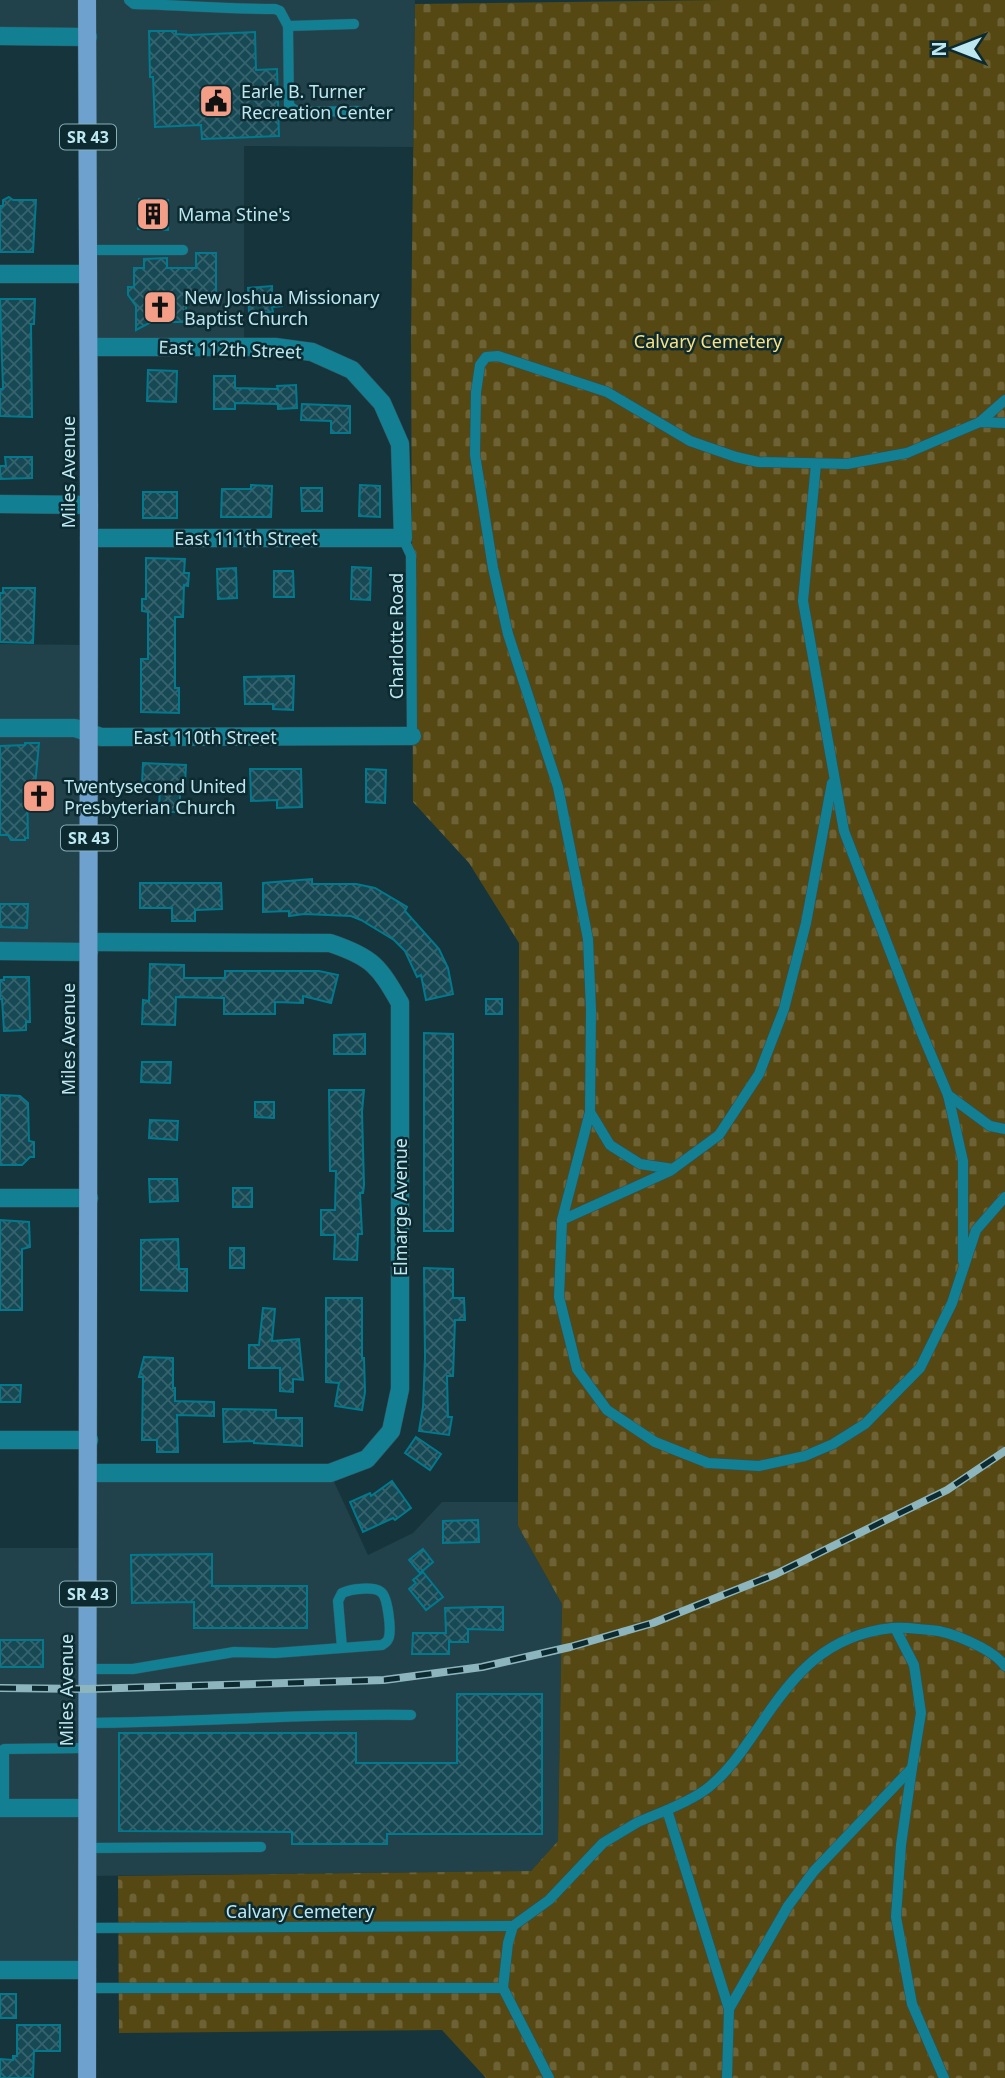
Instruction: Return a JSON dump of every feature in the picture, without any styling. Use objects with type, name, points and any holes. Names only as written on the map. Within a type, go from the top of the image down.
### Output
[{"type":"main road","name":"Miles Avenue","points":[[87,0],[87,2078]]},
{"type":"street","points":[[0,36],[88,37]]},
{"type":"street","points":[[0,274],[88,274]]},
{"type":"street","name":"East 112th Street","points":[[89,347],[275,347],[312,352],[352,370],[382,403],[400,444],[403,538]]},
{"type":"street","points":[[0,505],[89,505]]},
{"type":"street","name":"East 111th Street","points":[[89,538],[403,538]]},
{"type":"street","name":"East 110th Street","points":[[0,728],[75,728],[101,737],[412,736]]},
{"type":"street","name":"Elmarge Avenue","points":[[0,951],[330,943],[358,952],[382,970],[400,1003],[400,1389],[391,1431],[368,1459],[330,1473],[89,1473]]},
{"type":"street","points":[[0,1198],[89,1198]]},
{"type":"street","points":[[0,1440],[89,1440]]},
{"type":"street","points":[[2,1808],[87,1808]]},
{"type":"street","points":[[0,1970],[87,1979]]},
{"type":"lane","points":[[129,0],[134,4],[204,2],[218,9],[281,11],[288,26],[289,106],[298,112],[359,111]]},
{"type":"lane","points":[[288,26],[354,24]]},
{"type":"lane","points":[[88,250],[183,250]]},
{"type":"lane","points":[[1005,400],[980,422],[906,453],[847,464],[758,462],[690,441],[607,392],[498,356],[486,357],[480,365],[476,392],[475,455],[493,568],[508,634],[558,787],[588,939],[591,1010],[590,1112],[562,1220],[559,1297],[577,1369],[607,1410],[655,1442],[708,1463],[758,1466],[805,1456],[833,1444],[865,1424],[920,1368],[952,1303],[976,1230],[1005,1197]]},
{"type":"lane","points":[[980,422],[1005,423]]},
{"type":"lane","points":[[816,464],[803,601],[833,773],[844,831],[948,1095],[962,1161],[962,1270]]},
{"type":"lane","name":"Charlotte Road","points":[[403,538],[411,555],[412,736]]},
{"type":"lane","points":[[562,1220],[673,1169],[719,1135],[758,1074],[784,1009],[806,923],[833,773]]},
{"type":"lane","points":[[948,1095],[990,1126],[1005,1129]]},
{"type":"lane","points":[[590,1112],[610,1145],[640,1164],[673,1169]]},
{"type":"lane","points":[[87,1669],[134,1669],[234,1652],[275,1653],[342,1648],[382,1645],[390,1635],[386,1599],[382,1593],[374,1589],[342,1593],[338,1601],[342,1648]]},
{"type":"lane","points":[[895,1628],[914,1665],[921,1713],[901,1845],[896,1917],[912,2004],[944,2078]]},
{"type":"lane","points":[[549,2078],[503,1988],[508,1943],[513,1926],[549,1900],[603,1843],[638,1822],[709,1788],[738,1758],[780,1695],[807,1663],[840,1643],[869,1632],[895,1628],[943,1631],[972,1644],[1005,1666]]},
{"type":"lane","points":[[87,1723],[344,1714],[411,1715]]},
{"type":"lane","points":[[2,1808],[4,1749],[87,1748]]},
{"type":"lane","points":[[729,2010],[788,1906],[814,1871],[912,1768]]},
{"type":"lane","points":[[667,1810],[729,2010],[727,2078]]},
{"type":"lane","points":[[87,1848],[261,1847]]},
{"type":"lane","name":"Calvary Cemetery","points":[[87,1928],[513,1926]]},
{"type":"lane","points":[[87,1979],[503,1988]]},
{"type":"shaded area","points":[[0,0],[415,0],[413,147],[244,146],[244,347],[89,347],[88,37],[0,36]]},
{"type":"shaded area","points":[[0,644],[89,645],[89,952],[0,951]]},
{"type":"shaded area","points":[[89,1473],[330,1473],[368,1555],[413,1533],[442,1502],[518,1502],[518,1526],[562,1604],[558,1841],[531,1871],[88,1876],[87,1970],[0,1970],[0,1548],[88,1548]]},
{"type":"green space","name":"Calvary Cemetery","points":[[1005,0],[1005,2078],[486,2078],[442,2030],[119,2033],[118,1876],[531,1871],[558,1841],[562,1604],[518,1526],[519,943],[469,863],[413,802],[411,337],[415,4]]},
{"type":"building","name":"Earle B. Turner Recreation Center","points":[[149,31],[176,31],[176,34],[191,35],[255,32],[256,70],[277,69],[279,136],[202,139],[201,125],[155,127]]},
{"type":"building","points":[[9,197],[13,200],[36,200],[33,252],[0,252],[0,206],[3,206],[3,200]]},
{"type":"building","name":"Mama Stine's","points":[[139,199],[168,200],[168,230],[138,229]]},
{"type":"building","points":[[196,253],[216,253],[216,302],[186,302],[186,322],[151,322],[136,330],[136,306],[128,295],[128,287],[134,287],[134,268],[144,268],[144,259],[167,258],[167,268],[196,268]]},
{"type":"building","points":[[272,286],[272,294],[281,294],[282,306],[272,307],[273,312],[249,313],[248,288]]},
{"type":"building","points":[[0,299],[35,299],[34,324],[31,324],[32,417],[0,416],[0,389],[3,389]]},
{"type":"building","points":[[148,370],[177,371],[176,402],[147,401]]},
{"type":"building","points":[[214,376],[235,376],[235,388],[278,389],[277,386],[296,385],[297,408],[278,409],[278,404],[235,403],[235,409],[214,409]]},
{"type":"building","points":[[302,404],[350,406],[350,433],[331,433],[331,421],[301,420]]},
{"type":"building","points":[[5,457],[32,457],[32,478],[0,479],[0,466],[6,466]]},
{"type":"building","points":[[251,485],[272,486],[271,517],[221,517],[222,489],[251,489]]},
{"type":"building","points":[[360,485],[380,486],[380,517],[359,516]]},
{"type":"building","points":[[301,488],[322,488],[322,511],[302,511]]},
{"type":"building","points":[[143,492],[177,492],[177,518],[143,518]]},
{"type":"building","points":[[146,558],[185,559],[184,573],[189,573],[188,586],[184,585],[183,617],[175,617],[175,688],[179,688],[179,713],[141,712],[141,659],[148,659],[148,612],[142,611],[142,599],[146,599]]},
{"type":"building","points":[[352,567],[371,568],[370,600],[351,599]]},
{"type":"building","points":[[236,568],[237,598],[218,599],[217,569]]},
{"type":"building","points":[[274,571],[293,571],[294,597],[274,597]]},
{"type":"building","points":[[3,588],[35,588],[33,643],[0,642],[0,593],[3,593]]},
{"type":"building","points":[[294,676],[293,710],[273,709],[273,704],[245,704],[244,677]]},
{"type":"building","points":[[39,743],[35,786],[27,786],[28,838],[11,840],[8,835],[0,835],[0,746]]},
{"type":"building","points":[[143,763],[186,765],[185,785],[180,785],[180,812],[159,812],[160,784],[142,784]]},
{"type":"building","points":[[250,769],[301,769],[302,807],[277,808],[277,800],[251,801]]},
{"type":"building","points":[[366,769],[386,770],[385,803],[366,802]]},
{"type":"building","points":[[312,879],[312,884],[356,884],[375,888],[407,907],[405,911],[439,949],[448,968],[453,994],[426,1000],[421,975],[417,977],[405,951],[394,940],[361,920],[351,916],[289,916],[289,911],[263,912],[263,883]]},
{"type":"building","points":[[140,883],[221,883],[222,909],[195,910],[195,921],[172,921],[172,908],[140,908]]},
{"type":"building","points":[[0,904],[28,904],[27,928],[0,927]]},
{"type":"building","points":[[150,964],[184,965],[184,978],[225,978],[225,971],[319,971],[338,975],[331,1003],[303,996],[303,1003],[275,1002],[275,1014],[224,1014],[224,998],[176,997],[175,1025],[142,1024],[143,1000],[149,1001]]},
{"type":"building","points":[[4,977],[29,977],[30,1022],[26,1022],[26,1030],[4,1031],[0,980],[4,980]]},
{"type":"building","points":[[486,999],[502,999],[502,1014],[486,1014]]},
{"type":"building","points":[[424,1033],[453,1034],[453,1231],[424,1231]]},
{"type":"building","points":[[365,1034],[365,1054],[334,1054],[334,1035]]},
{"type":"building","points":[[142,1062],[171,1062],[170,1083],[141,1082]]},
{"type":"building","points":[[329,1090],[364,1090],[364,1185],[363,1193],[360,1193],[362,1234],[358,1234],[357,1260],[334,1259],[335,1235],[321,1235],[321,1210],[335,1210],[336,1171],[330,1171]]},
{"type":"building","points":[[0,1095],[20,1096],[28,1103],[29,1141],[34,1142],[34,1157],[30,1157],[22,1165],[0,1165]]},
{"type":"building","points":[[255,1102],[274,1102],[274,1118],[255,1117]]},
{"type":"building","points":[[150,1120],[178,1121],[177,1140],[149,1138]]},
{"type":"building","points":[[149,1179],[177,1179],[178,1201],[150,1202]]},
{"type":"building","points":[[233,1188],[252,1188],[252,1207],[233,1207]]},
{"type":"building","points":[[0,1220],[29,1222],[30,1247],[22,1249],[22,1310],[0,1310]]},
{"type":"building","points":[[178,1239],[179,1269],[187,1269],[187,1291],[141,1290],[141,1240]]},
{"type":"building","points":[[230,1248],[244,1248],[244,1268],[230,1268]]},
{"type":"building","points":[[424,1268],[453,1269],[453,1298],[464,1298],[465,1320],[455,1320],[453,1376],[447,1376],[448,1417],[452,1417],[449,1435],[419,1431],[425,1357]]},
{"type":"building","points":[[326,1298],[362,1298],[365,1392],[362,1410],[335,1406],[339,1383],[326,1382]]},
{"type":"building","points":[[263,1308],[275,1309],[272,1341],[299,1339],[303,1380],[293,1379],[293,1392],[280,1391],[280,1368],[249,1368],[249,1345],[259,1345]]},
{"type":"building","points":[[144,1357],[173,1358],[175,1401],[214,1402],[214,1416],[177,1415],[178,1452],[157,1452],[157,1440],[142,1440],[143,1377],[139,1377]]},
{"type":"building","points":[[0,1385],[21,1385],[20,1402],[0,1402]]},
{"type":"building","points":[[223,1409],[276,1410],[276,1418],[302,1418],[302,1446],[254,1441],[224,1442]]},
{"type":"building","points":[[416,1437],[441,1454],[430,1470],[405,1453]]},
{"type":"building","points":[[392,1481],[411,1508],[395,1520],[393,1518],[363,1532],[350,1502],[370,1493],[371,1496]]},
{"type":"building","points":[[478,1520],[479,1542],[443,1543],[443,1521]]},
{"type":"building","points":[[423,1549],[433,1562],[420,1573],[409,1560]]},
{"type":"building","points":[[212,1554],[212,1586],[307,1586],[307,1628],[194,1628],[194,1602],[132,1603],[131,1555]]},
{"type":"building","points":[[423,1572],[443,1597],[426,1610],[409,1589],[416,1583],[413,1580]]},
{"type":"building","points":[[503,1607],[503,1630],[468,1629],[468,1642],[449,1640],[449,1654],[412,1654],[413,1633],[446,1633],[445,1608]]},
{"type":"building","points":[[0,1640],[43,1640],[43,1667],[0,1667]]},
{"type":"building","points":[[457,1694],[542,1694],[542,1834],[387,1834],[387,1844],[292,1844],[292,1832],[119,1831],[119,1733],[356,1733],[356,1763],[457,1763]]},
{"type":"building","points":[[0,1994],[16,1994],[16,2018],[0,2018]]},
{"type":"building","points":[[17,2025],[60,2025],[60,2051],[34,2051],[33,2078],[0,2078],[0,2059],[13,2060],[13,2056],[17,2056]]},
{"type":"railway","points":[[0,1688],[87,1689],[384,1680],[482,1667],[570,1647],[653,1623],[776,1574],[947,1490],[1005,1451]]},
{"type":"place","name":"Earle B. Turner Recreation Center","points":[[216,101]]},
{"type":"place","name":"Mama Stine's","points":[[153,214]]},
{"type":"place","name":"New Joshua Missionary Baptist Church","points":[[160,307]]},
{"type":"place","name":"Twentysecond United Presbyterian Church","points":[[39,796]]}]
